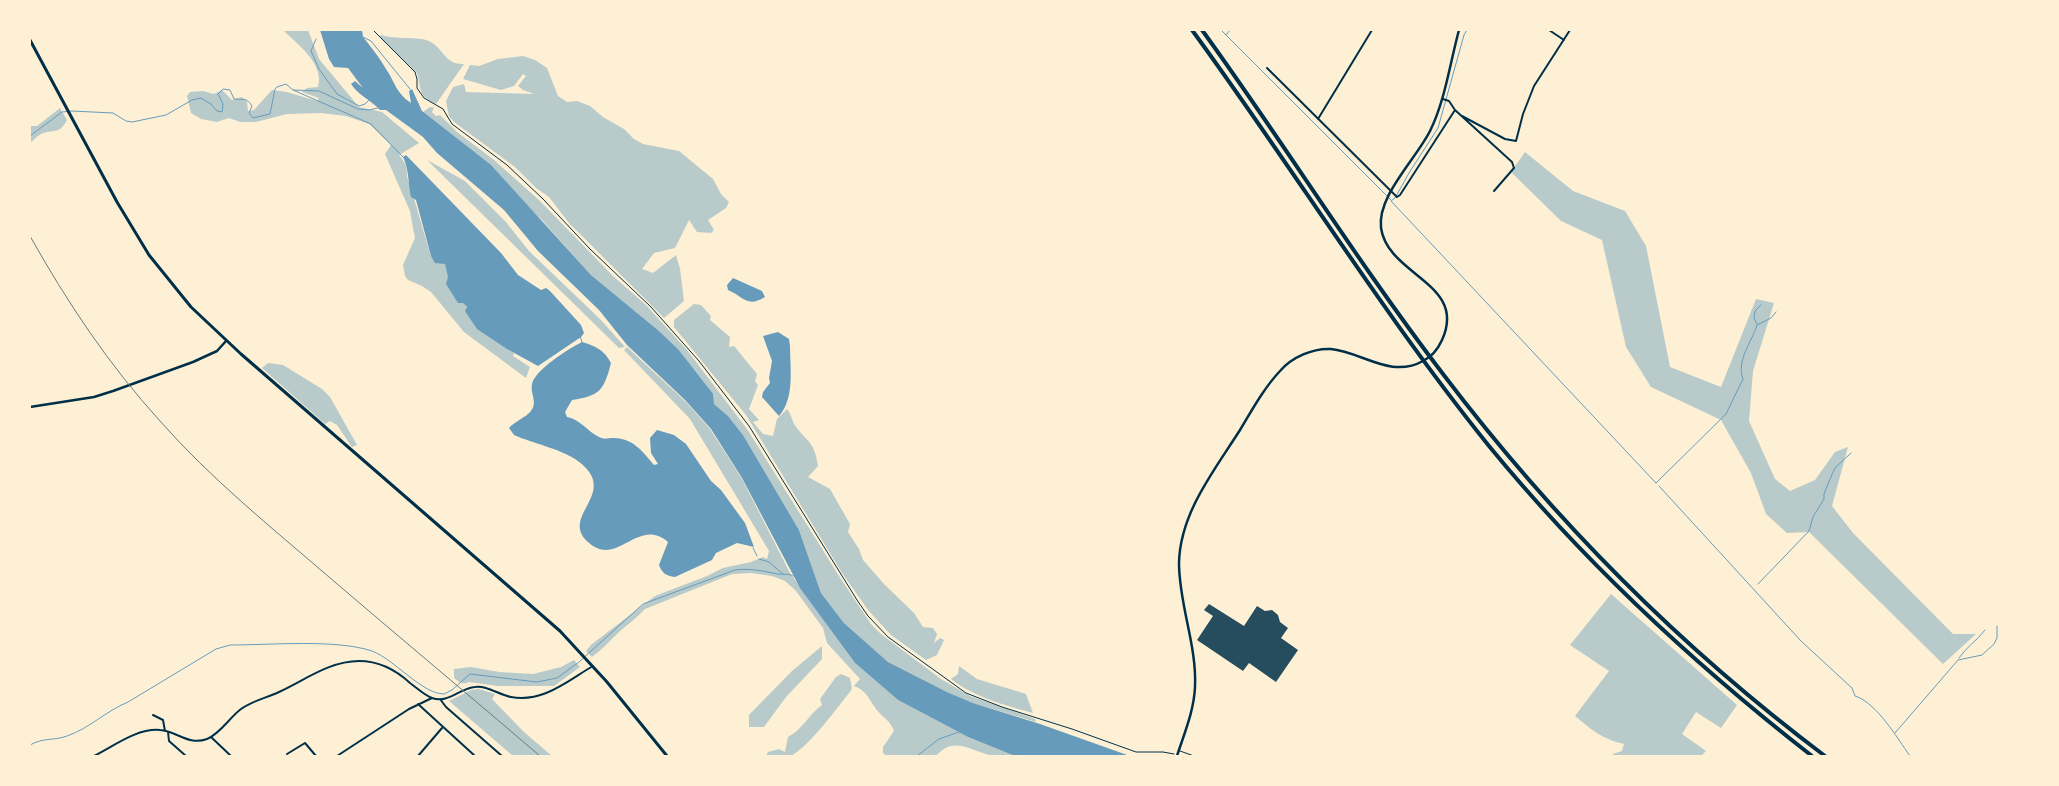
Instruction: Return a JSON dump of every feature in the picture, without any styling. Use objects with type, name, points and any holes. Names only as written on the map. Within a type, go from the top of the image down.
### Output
[{"type":"highway","points":[[1192,30],[1388,314],[1512,473],[1564,531],[1643,612],[1729,690],[1812,756]]},
{"type":"highway","points":[[1202,30],[1410,330],[1464,402],[1519,469],[1589,547],[1670,626],[1740,688],[1825,756]]},
{"type":"main road","points":[[30,40],[120,208],[150,255],[191,306],[226,342],[546,617],[588,660],[667,756]]},
{"type":"street","points":[[1318,118],[1372,30]]},
{"type":"street","points":[[1177,756],[1192,708],[1195,684],[1180,574],[1180,551],[1186,524],[1197,499],[1268,386],[1291,361],[1313,351],[1329,349],[1347,353],[1380,365],[1398,368],[1412,366],[1426,359],[1439,346],[1445,333],[1446,313],[1442,299],[1430,284],[1391,253],[1384,239],[1381,223],[1387,199],[1431,129],[1459,30]]},
{"type":"street","points":[[1549,30],[1564,40]]},
{"type":"street","points":[[1462,116],[1505,139],[1516,141],[1534,86],[1570,30]]},
{"type":"street","points":[[1267,68],[1398,197],[1455,110]]},
{"type":"street","points":[[1441,98],[1448,101],[1455,110],[1507,156],[1514,168],[1494,191]]},
{"type":"street","points":[[30,407],[94,397],[113,391],[193,362],[217,351],[226,342]]},
{"type":"street","points":[[94,756],[144,732],[166,731],[190,740],[199,741],[211,737],[249,704],[298,683],[315,673],[348,662],[370,662],[387,667],[432,698],[440,699],[476,686],[511,697],[537,697],[550,692],[593,666]]},
{"type":"street","points":[[337,756],[418,704],[432,698]]},
{"type":"street","points":[[440,699],[446,707],[502,756]]},
{"type":"street","points":[[418,704],[442,728],[476,756]]},
{"type":"street","points":[[152,715],[163,720],[169,741],[186,756]]},
{"type":"street","points":[[418,756],[442,728]]},
{"type":"street","points":[[211,737],[231,756]]},
{"type":"street","points":[[287,754],[306,743],[316,756]]},
{"type":"street","points":[[421,752],[425,756]]},
{"type":"lane","points":[[1179,750],[1194,756]]},
{"type":"path","points":[[373,30],[415,72],[418,79],[417,88],[424,98],[443,108],[452,124],[507,165],[543,199],[590,249],[651,307],[699,361],[749,426],[840,573],[880,630],[966,693],[1002,708],[1072,729],[1136,752],[1163,752],[1177,756]]},
{"type":"shaded area","points":[[283,30],[308,30],[319,59],[359,107],[382,112],[419,143],[399,155],[406,167],[431,256],[445,264],[456,290],[472,315],[492,337],[514,353],[513,356],[530,367],[526,378],[464,332],[431,292],[408,280],[405,276],[403,265],[415,238],[410,211],[385,154],[391,145],[369,124],[346,116],[321,113],[287,114],[256,122],[240,122],[229,118],[217,122],[201,119],[191,113],[187,96],[190,92],[203,91],[214,94],[222,90],[232,100],[242,97],[247,102],[248,111],[254,110],[272,90],[287,92],[317,101],[319,98],[302,92],[307,88],[318,87],[319,79],[314,63],[302,48]]},
{"type":"shaded area","points":[[381,35],[429,41],[452,62],[464,64],[436,104],[423,95],[417,73],[380,37]]},
{"type":"shaded area","points":[[523,56],[535,60],[547,68],[558,96],[567,102],[577,101],[590,106],[643,144],[679,151],[713,179],[721,194],[729,202],[726,208],[708,220],[714,230],[711,233],[697,232],[689,220],[675,248],[654,253],[642,269],[653,273],[676,255],[680,269],[684,301],[664,318],[569,223],[549,197],[536,188],[515,167],[454,122],[449,116],[446,101],[453,87],[464,84],[466,92],[534,94],[518,86],[526,76],[523,74],[514,86],[501,90],[463,79],[470,65],[479,66],[498,59]]},
{"type":"shaded area","points":[[430,107],[434,108],[432,112],[436,116],[440,115],[457,132],[494,160],[539,200],[613,276],[646,305],[687,350],[747,429],[871,624],[881,634],[941,679],[970,696],[1035,719],[1036,722],[973,703],[888,662],[844,623],[821,593],[799,530],[743,435],[728,416],[714,404],[678,349],[591,275],[541,219],[423,112]]},
{"type":"shaded area","points":[[60,108],[67,120],[62,127],[38,136],[30,143],[30,126],[37,126]]},
{"type":"shaded area","points":[[1525,152],[1573,191],[1625,211],[1646,246],[1670,367],[1721,387],[1756,299],[1774,303],[1753,371],[1749,421],[1775,479],[1790,491],[1815,480],[1835,452],[1848,447],[1832,506],[1853,533],[1953,634],[1976,634],[1943,664],[1809,532],[1787,533],[1766,514],[1751,473],[1721,420],[1651,387],[1626,347],[1602,240],[1561,221],[1511,172]]},
{"type":"shaded area","points":[[427,160],[465,181],[506,222],[529,251],[601,320],[625,347],[619,348]]},
{"type":"shaded area","points":[[694,304],[701,305],[711,316],[710,320],[730,337],[729,347],[734,346],[757,374],[755,381],[758,385],[749,409],[759,420],[753,422],[763,434],[773,436],[777,419],[787,409],[795,425],[815,452],[818,466],[808,477],[830,489],[850,524],[848,532],[859,549],[863,560],[884,584],[914,613],[923,627],[933,628],[937,634],[934,643],[940,638],[944,640],[937,655],[926,660],[891,635],[868,610],[842,573],[746,415],[674,327],[674,320]]},
{"type":"shaded area","points":[[627,347],[687,403],[710,429],[742,479],[790,573],[855,663],[898,700],[968,737],[1015,756],[995,756],[964,747],[950,746],[936,756],[887,756],[883,753],[883,747],[894,731],[890,724],[864,692],[854,686],[860,679],[827,643],[823,628],[796,591],[785,581],[772,576],[751,573],[732,574],[645,609],[592,657],[586,651],[592,644],[655,596],[723,568],[751,562],[763,557],[767,559],[769,551],[690,419],[624,350]]},
{"type":"shaded area","points":[[268,363],[283,365],[322,389],[330,397],[357,445],[352,447],[337,425],[330,421],[325,424],[262,368]]},
{"type":"shaded area","points":[[1611,594],[1737,705],[1721,728],[1696,712],[1682,734],[1706,751],[1701,756],[1613,756],[1613,754],[1622,751],[1624,744],[1603,737],[1575,716],[1609,671],[1570,645]]},
{"type":"shaded area","points":[[822,646],[822,659],[786,697],[764,727],[749,727],[749,715],[792,671]]},
{"type":"shaded area","points":[[574,660],[580,667],[554,686],[498,686],[469,682],[462,683],[454,678],[454,669],[471,667],[499,672],[533,674],[561,667]]},
{"type":"shaded area","points":[[959,666],[977,679],[1026,694],[1033,713],[990,700],[969,691],[951,679],[958,674]]},
{"type":"shaded area","points":[[841,674],[850,678],[852,689],[814,736],[790,756],[766,756],[768,752],[779,749],[785,752],[788,737],[798,730],[822,705],[820,699],[836,677]]},
{"type":"shaded area","points":[[479,689],[495,694],[492,699],[524,732],[552,756],[513,756],[449,701],[471,690]]},
{"type":"water","points":[[320,30],[362,30],[363,37],[381,60],[402,95],[411,103],[409,91],[412,89],[422,111],[491,165],[591,275],[678,349],[713,394],[714,404],[728,416],[743,435],[799,530],[821,593],[844,623],[888,662],[947,692],[973,703],[1040,724],[1130,756],[1015,756],[968,737],[898,700],[855,663],[800,588],[742,478],[711,429],[686,401],[627,345],[599,310],[538,251],[504,210],[437,153],[423,137],[386,110],[380,110],[358,92],[351,84],[355,81],[363,88],[348,68],[334,67],[329,59]]},
{"type":"water","points":[[406,155],[501,253],[518,275],[541,290],[546,288],[550,291],[581,325],[584,333],[581,337],[538,366],[507,349],[477,329],[465,311],[467,307],[463,303],[458,303],[446,284],[448,277],[445,264],[435,263],[431,256],[416,200],[411,197],[403,157]]},
{"type":"water","points":[[733,278],[762,291],[765,297],[754,302],[746,300],[728,290],[727,285]]},
{"type":"water","points":[[778,332],[789,339],[791,373],[790,392],[784,409],[779,416],[762,397],[763,392],[770,383],[772,361],[763,336]]},
{"type":"water","points":[[582,342],[599,349],[611,363],[603,386],[595,394],[572,400],[565,412],[567,417],[576,420],[601,438],[627,440],[642,451],[654,465],[658,464],[651,453],[650,438],[657,430],[674,435],[686,444],[711,481],[721,490],[745,523],[754,547],[737,543],[716,553],[712,560],[675,577],[665,574],[660,568],[659,565],[668,542],[657,536],[647,535],[609,550],[599,549],[588,542],[581,532],[580,522],[593,493],[593,482],[588,471],[569,455],[514,435],[509,428],[533,408],[532,384],[534,378],[545,366]]},
{"type":"building","points":[[1209,604],[1244,626],[1257,606],[1265,611],[1272,610],[1278,615],[1280,622],[1288,628],[1281,638],[1298,650],[1276,682],[1249,663],[1243,671],[1197,640],[1213,616],[1204,610]]},
{"type":"waterway","points":[[1221,30],[1226,35]]},
{"type":"waterway","points":[[1230,30],[1226,35],[1391,200]]},
{"type":"waterway","points":[[1467,30],[1438,128],[1395,198],[1391,201],[1656,483]]},
{"type":"waterway","points":[[363,37],[371,41],[410,89]]},
{"type":"waterway","points":[[316,39],[311,51],[319,69],[337,94],[359,106],[369,100]]},
{"type":"waterway","points":[[30,136],[62,112],[113,113],[126,121],[132,122],[166,115],[192,100],[201,98],[211,104],[217,111],[222,112],[223,104],[218,94],[223,89],[230,90],[234,99],[248,101],[252,106],[249,113],[253,118],[270,114],[275,89],[286,84],[293,90],[319,91],[358,109],[369,110],[378,108]]},
{"type":"waterway","points":[[293,90],[371,124],[403,157]]},
{"type":"waterway","points":[[1757,324],[1754,318],[1755,311],[1761,305]]},
{"type":"waterway","points":[[1656,483],[1726,414],[1743,379],[1741,372],[1743,358],[1757,325],[1771,318],[1776,312]]},
{"type":"waterway","points":[[580,336],[582,342]]},
{"type":"waterway","points":[[1758,584],[1809,531],[1813,517],[1824,499],[1824,494],[1833,472],[1851,453]]},
{"type":"waterway","points":[[1659,486],[1801,641],[1852,688],[1855,696],[1879,713],[1910,756]]},
{"type":"waterway","points":[[753,548],[757,556]]},
{"type":"waterway","points":[[759,559],[769,562],[783,574]]},
{"type":"waterway","points":[[30,745],[75,733],[216,649],[230,645],[322,644],[357,647],[381,655],[417,683],[435,692],[444,694],[452,690],[470,674],[537,682],[557,678],[579,662],[643,604],[735,570],[756,570],[793,576]]},
{"type":"waterway","points":[[1895,733],[1958,660],[1982,655],[1994,644],[1997,638],[1997,626]]},
{"type":"waterway","points":[[1959,658],[1985,630]]},
{"type":"waterway","points":[[917,756],[939,739],[959,732]]},
{"type":"railway","points":[[30,236],[74,309],[123,378],[200,463],[263,521],[540,756]]}]
